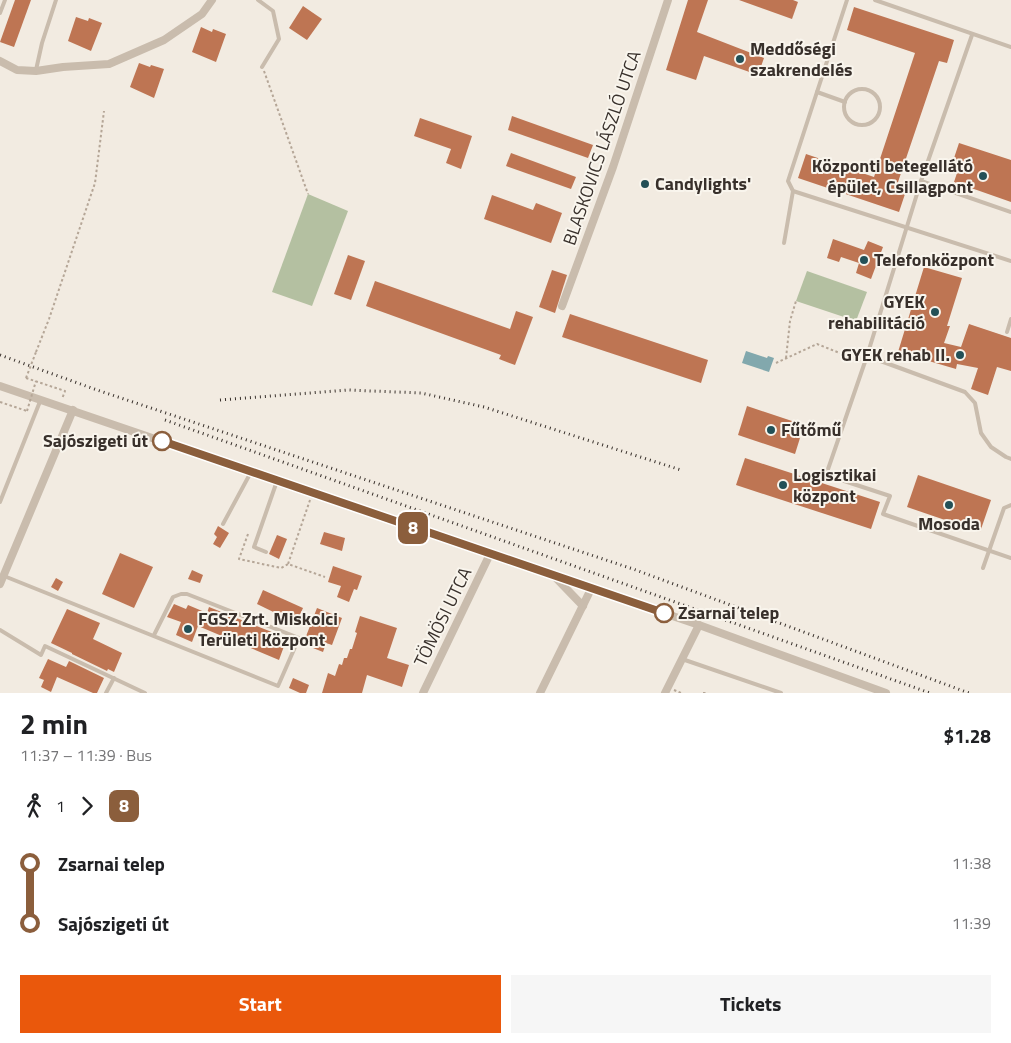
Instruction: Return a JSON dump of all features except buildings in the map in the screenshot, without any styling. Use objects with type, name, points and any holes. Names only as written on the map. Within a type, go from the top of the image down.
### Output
[{"type":"street","points":[[0,61],[17,70],[36,71],[110,64],[164,40],[202,14],[212,0]]},
{"type":"street","name":"BLASKOVICS LÁSZLÓ UTCA","points":[[562,306],[613,167],[668,0]]},
{"type":"street","points":[[0,386],[699,625],[886,693]]},
{"type":"street","points":[[0,584],[73,410]]},
{"type":"street","name":"TÖMÖSI UTCA","points":[[423,693],[490,554]]},
{"type":"street","points":[[553,576],[583,606]]},
{"type":"street","points":[[540,693],[591,588]]},
{"type":"street","points":[[665,693],[699,625]]},
{"type":"lane","points":[[0,13],[5,0]]},
{"type":"lane","points":[[36,71],[42,42],[56,0]]},
{"type":"lane","points":[[258,0],[273,11],[279,39],[262,67]]},
{"type":"lane","points":[[784,243],[793,191],[788,181],[846,0]]},
{"type":"lane","points":[[875,0],[1011,47]]},
{"type":"lane","points":[[972,35],[921,181],[867,356],[826,475],[890,496],[883,514],[1011,558]]},
{"type":"lane","points":[[862,89],[868,90],[877,96],[880,101],[880,112],[877,118],[866,125],[854,123],[845,114],[845,102],[851,92],[862,89]]},
{"type":"lane","points":[[816,92],[845,102]]},
{"type":"lane","points":[[921,181],[1011,212]]},
{"type":"lane","points":[[793,191],[1011,261]]},
{"type":"lane","points":[[1007,332],[1011,319]]},
{"type":"lane","points":[[867,356],[965,392],[975,404],[981,433],[991,447],[1006,457],[1011,458]]},
{"type":"lane","points":[[0,502],[41,399]]},
{"type":"lane","points":[[223,524],[252,472]]},
{"type":"lane","points":[[266,552],[254,547],[277,481]]},
{"type":"lane","points":[[983,568],[1004,508],[1011,505]]},
{"type":"lane","points":[[4,575],[278,686],[299,638],[192,595],[181,594],[173,597],[169,602],[154,635]]},
{"type":"lane","points":[[0,630],[41,655],[46,646],[145,693]]},
{"type":"lane","points":[[682,659],[782,693]]},
{"type":"lane","points":[[106,693],[114,678]]},
{"type":"path","points":[[262,67],[308,194]]},
{"type":"path","points":[[63,398],[65,391],[26,378],[96,183],[104,111]]},
{"type":"path","points":[[786,358],[790,321],[796,301]]},
{"type":"path","points":[[776,363],[817,344],[864,362]]},
{"type":"path","points":[[0,402],[27,411],[36,382]]},
{"type":"path","points":[[248,534],[239,559],[281,568],[288,564],[312,493]]},
{"type":"path","points":[[288,564],[325,577]]},
{"type":"path","points":[[702,693],[708,693]]},
{"type":"green space","points":[[308,194],[348,211],[312,306],[272,292]]},
{"type":"green space","points":[[807,271],[867,292],[856,321],[796,301]]},
{"type":"water","points":[[746,351],[767,358],[768,356],[774,358],[769,372],[742,363]]},
{"type":"railway","points":[[0,355],[97,390],[633,569],[969,693]]},
{"type":"railway","points":[[220,400],[348,390],[421,393],[484,407],[681,470]]},
{"type":"railway","points":[[165,420],[930,693]]},
{"type":"bus line","name":"8","points":[[162,441],[664,613]]},
{"type":"place","name":"Meddőségi szakrendelés","points":[[740,59]]},
{"type":"place","name":"Központi betegellátó épület, Csillagpont","points":[[983,176]]},
{"type":"place","name":"Candylights'","points":[[645,184]]},
{"type":"place","name":"Telefonközpont","points":[[864,260]]},
{"type":"place","name":"GYEK rehabilitáció","points":[[935,312]]},
{"type":"place","name":"GYEK rehab II.","points":[[960,355]]},
{"type":"place","name":"Fűtőmű","points":[[771,430]]},
{"type":"place","name":"Sajószigeti út","points":[[162,441]]},
{"type":"place","name":"Logisztikai központ","points":[[783,485]]},
{"type":"place","name":"Mosoda","points":[[949,505]]},
{"type":"place","name":"Zsarnai telep","points":[[664,613]]},
{"type":"place","name":"FGSZ Zrt. Miskolci Területi Központ","points":[[188,629]]}]
